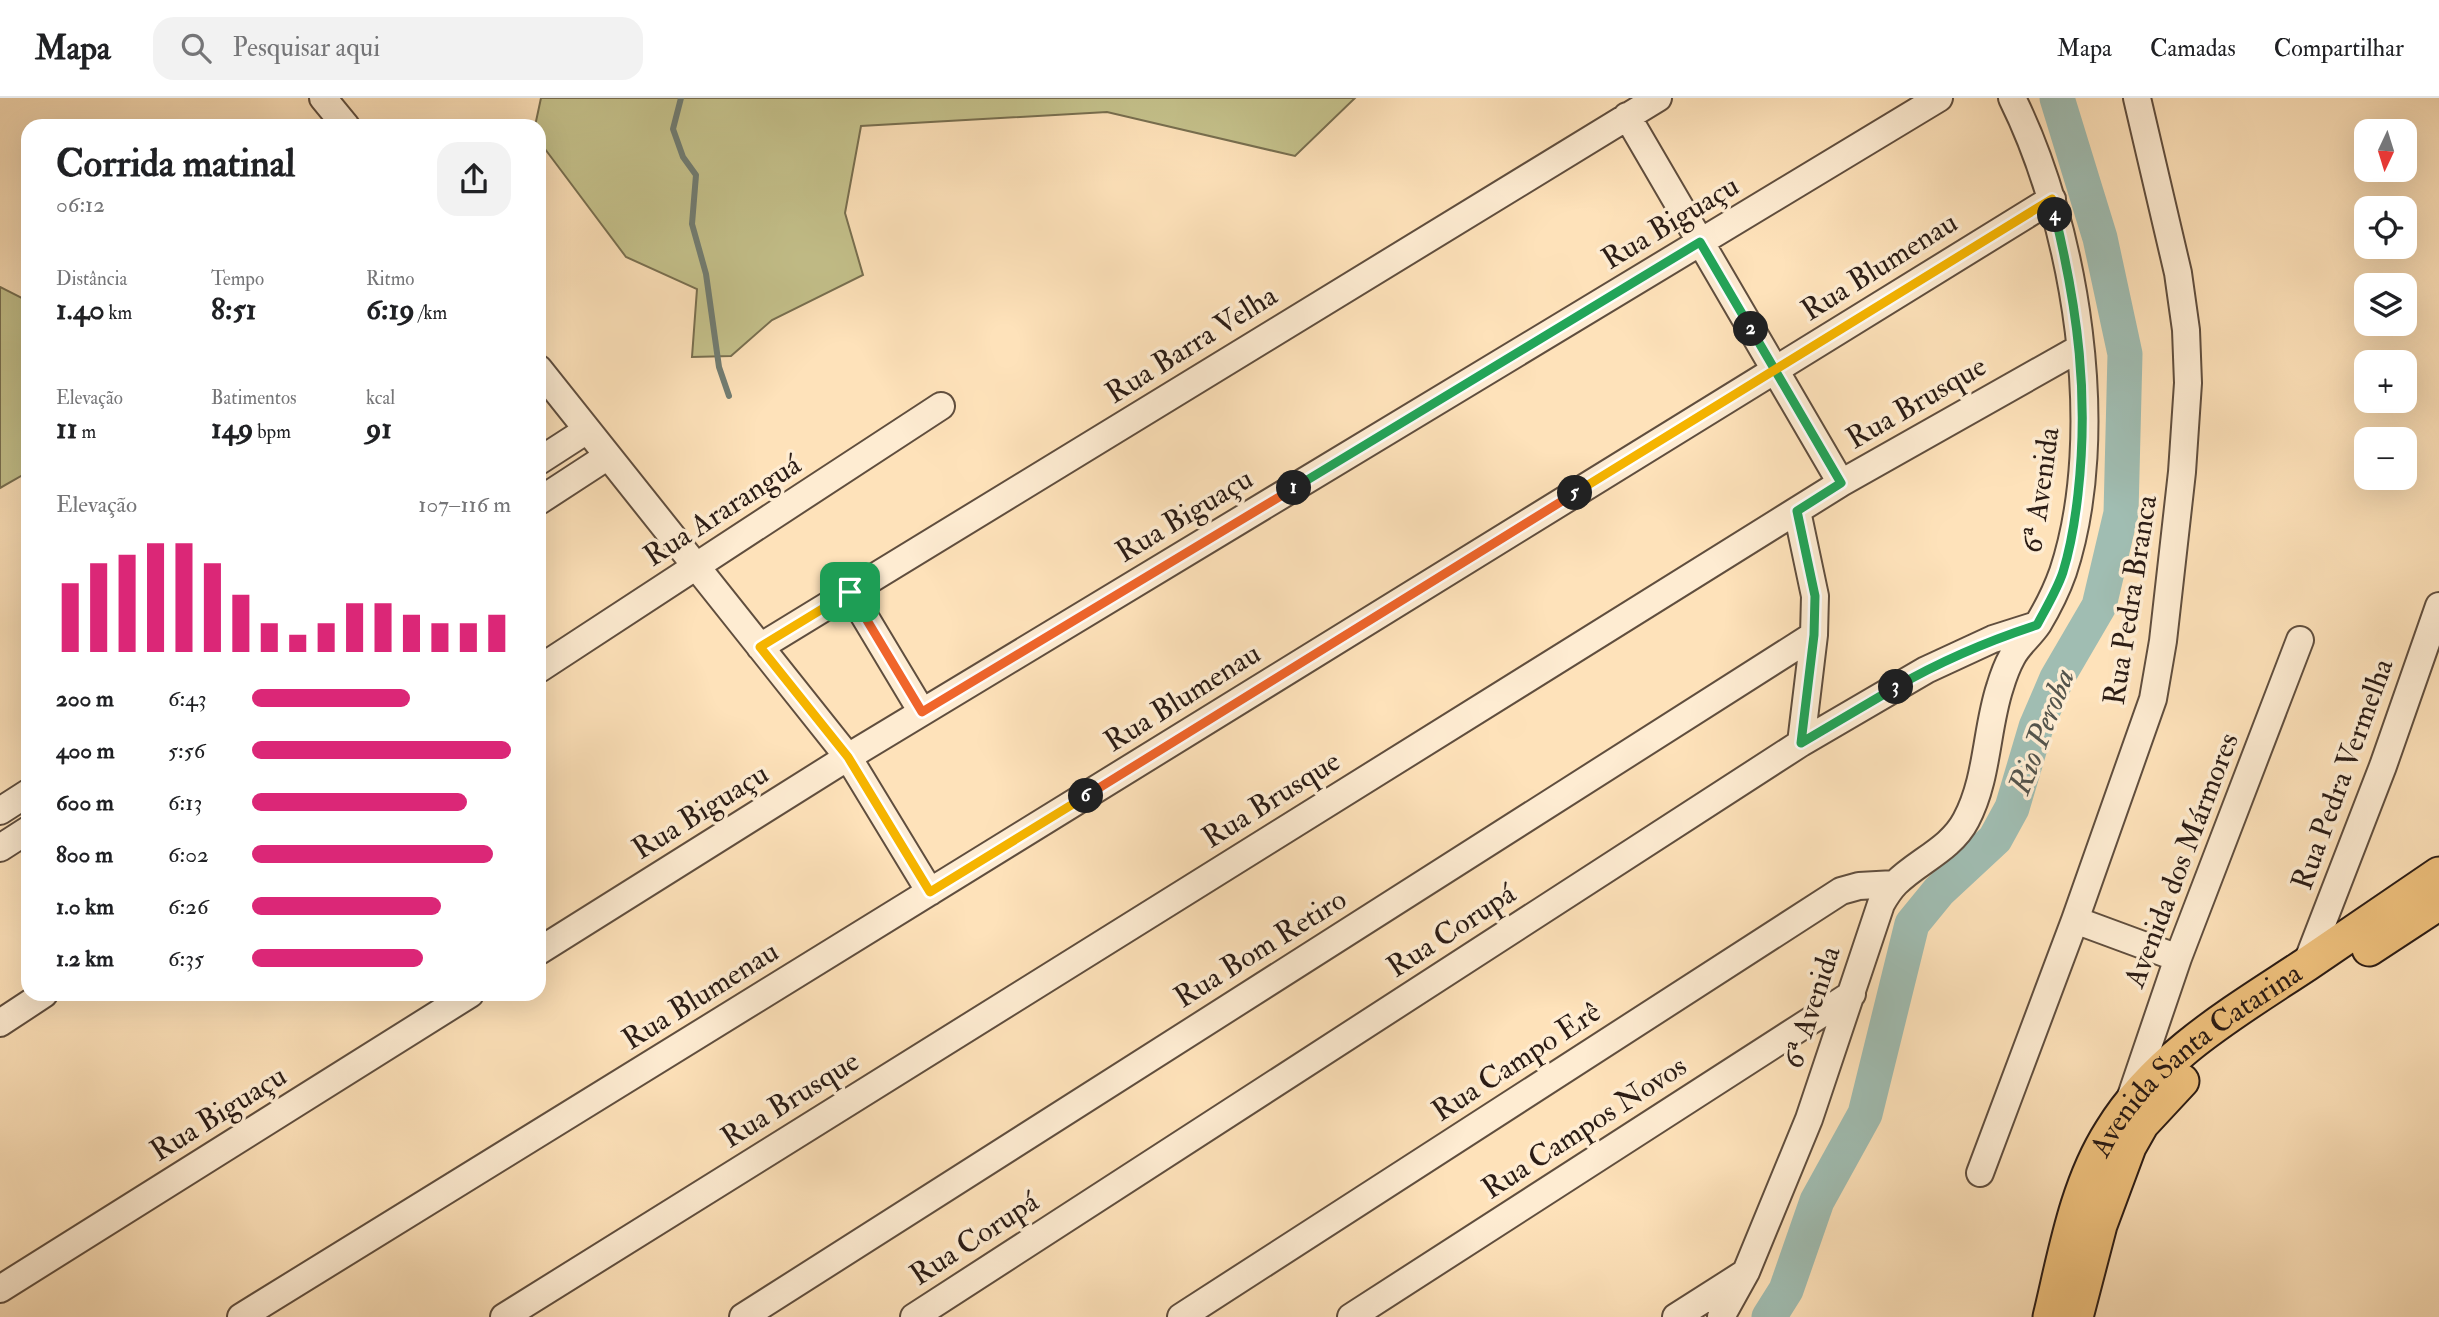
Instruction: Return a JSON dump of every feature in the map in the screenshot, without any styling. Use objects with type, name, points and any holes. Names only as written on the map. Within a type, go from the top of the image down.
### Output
[{"type":"main road","name":"Avenida Santa Catarina","points":[[2050,1317],[2079,1203],[2109,1133],[2129,1104],[2184,1049],[2233,1012],[2439,874]]},
{"type":"main road","name":"Avenida Santa Catarina","points":[[2076,1317],[2100,1225],[2129,1147],[2142,1124],[2159,1104],[2197,1067],[2246,1030],[2439,903]]},
{"type":"street","points":[[323,98],[340,119]]},
{"type":"street","name":"Rua Barra Velha","points":[[760,647],[1658,98]]},
{"type":"street","name":"Rua Biguaçu","points":[[546,947],[848,757],[1939,98]]},
{"type":"street","name":"6ª Avenida","points":[[1721,1317],[1746,1272],[1809,1119],[1881,904],[1895,884],[1958,833],[1967,818],[1988,745],[1999,688],[2012,657],[2037,625],[2062,575],[2072,540],[2077,512],[2084,419],[2080,348],[2052,199],[2041,166],[2011,98]]},
{"type":"street","name":"Rua Pedra Branca","points":[[1980,1172],[2075,920],[2153,699],[2164,641],[2182,472],[2188,383],[2186,330],[2178,273],[2137,98]]},
{"type":"street","points":[[1627,116],[1841,483]]},
{"type":"street","name":"Rua Blumenau","points":[[241,1317],[2052,199]]},
{"type":"street","name":"Rua Brusque","points":[[504,1317],[1841,483],[2080,348]]},
{"type":"street","points":[[546,378],[848,757],[930,892]]},
{"type":"street","name":"Rua Araranguá","points":[[546,664],[941,406]]},
{"type":"street","points":[[546,456],[587,429]]},
{"type":"street","points":[[546,496],[608,456]]},
{"type":"street","points":[[1797,511],[1814,581],[1815,596],[1814,635],[1801,743]]},
{"type":"street","points":[[850,592],[922,712]]},
{"type":"street","name":"Rua Pedra Vermelha","points":[[2306,965],[2383,766],[2439,606]]},
{"type":"street","name":"Rua Corupá","points":[[914,1317],[1801,743],[1926,670],[1993,639],[2037,625]]},
{"type":"street","name":"Rua Bom Retiro","points":[[743,1317],[1814,635]]},
{"type":"street","name":"Avenida dos Mármores","points":[[2129,1104],[2178,958],[2300,640]]},
{"type":"street","points":[[0,811],[21,798]]},
{"type":"street","points":[[0,848],[21,834]]},
{"type":"street","name":"Rua Campo Erê","points":[[1181,1317],[1841,891],[1859,886],[1895,884]]},
{"type":"street","points":[[2075,920],[2178,958]]},
{"type":"street","name":"Rua Campos Novos","points":[[1351,1317],[1852,994]]},
{"type":"street","points":[[0,1023],[33,1001]]},
{"type":"street","name":"Rua Biguaçu","points":[[0,1289],[459,1001]]},
{"type":"street","points":[[1676,1317],[1746,1272]]},
{"type":"shaded area","points":[[541,98],[1355,98],[1295,156],[1107,112],[861,126],[845,213],[863,275],[772,320],[731,356],[692,357],[697,289],[626,257],[546,150],[546,119],[536,119]]},
{"type":"shaded area","points":[[0,287],[21,298],[21,476],[0,488]]},
{"type":"waterway","points":[[681,98],[673,129],[683,157],[696,175],[692,224],[706,274],[719,367],[729,396]]},
{"type":"waterway","name":"Rio Peroba","points":[[1769,1317],[1786,1290],[1817,1201],[1865,1114],[1912,924],[1939,891],[1995,839],[2012,808],[2036,727],[2057,678],[2099,606],[2121,513],[2125,354],[2100,238],[2057,98]]},
{"type":"route","points":[[850,592],[760,647],[848,757],[930,892],[1775,370],[1844,327],[2052,199],[2077,324],[2084,389],[2077,512],[2062,575],[2037,625],[1993,639],[1926,670],[1801,743],[1814,635],[1815,596],[1814,581],[1797,511],[1841,483],[1835,474],[1775,370],[1700,242],[922,712],[850,592]]}]
